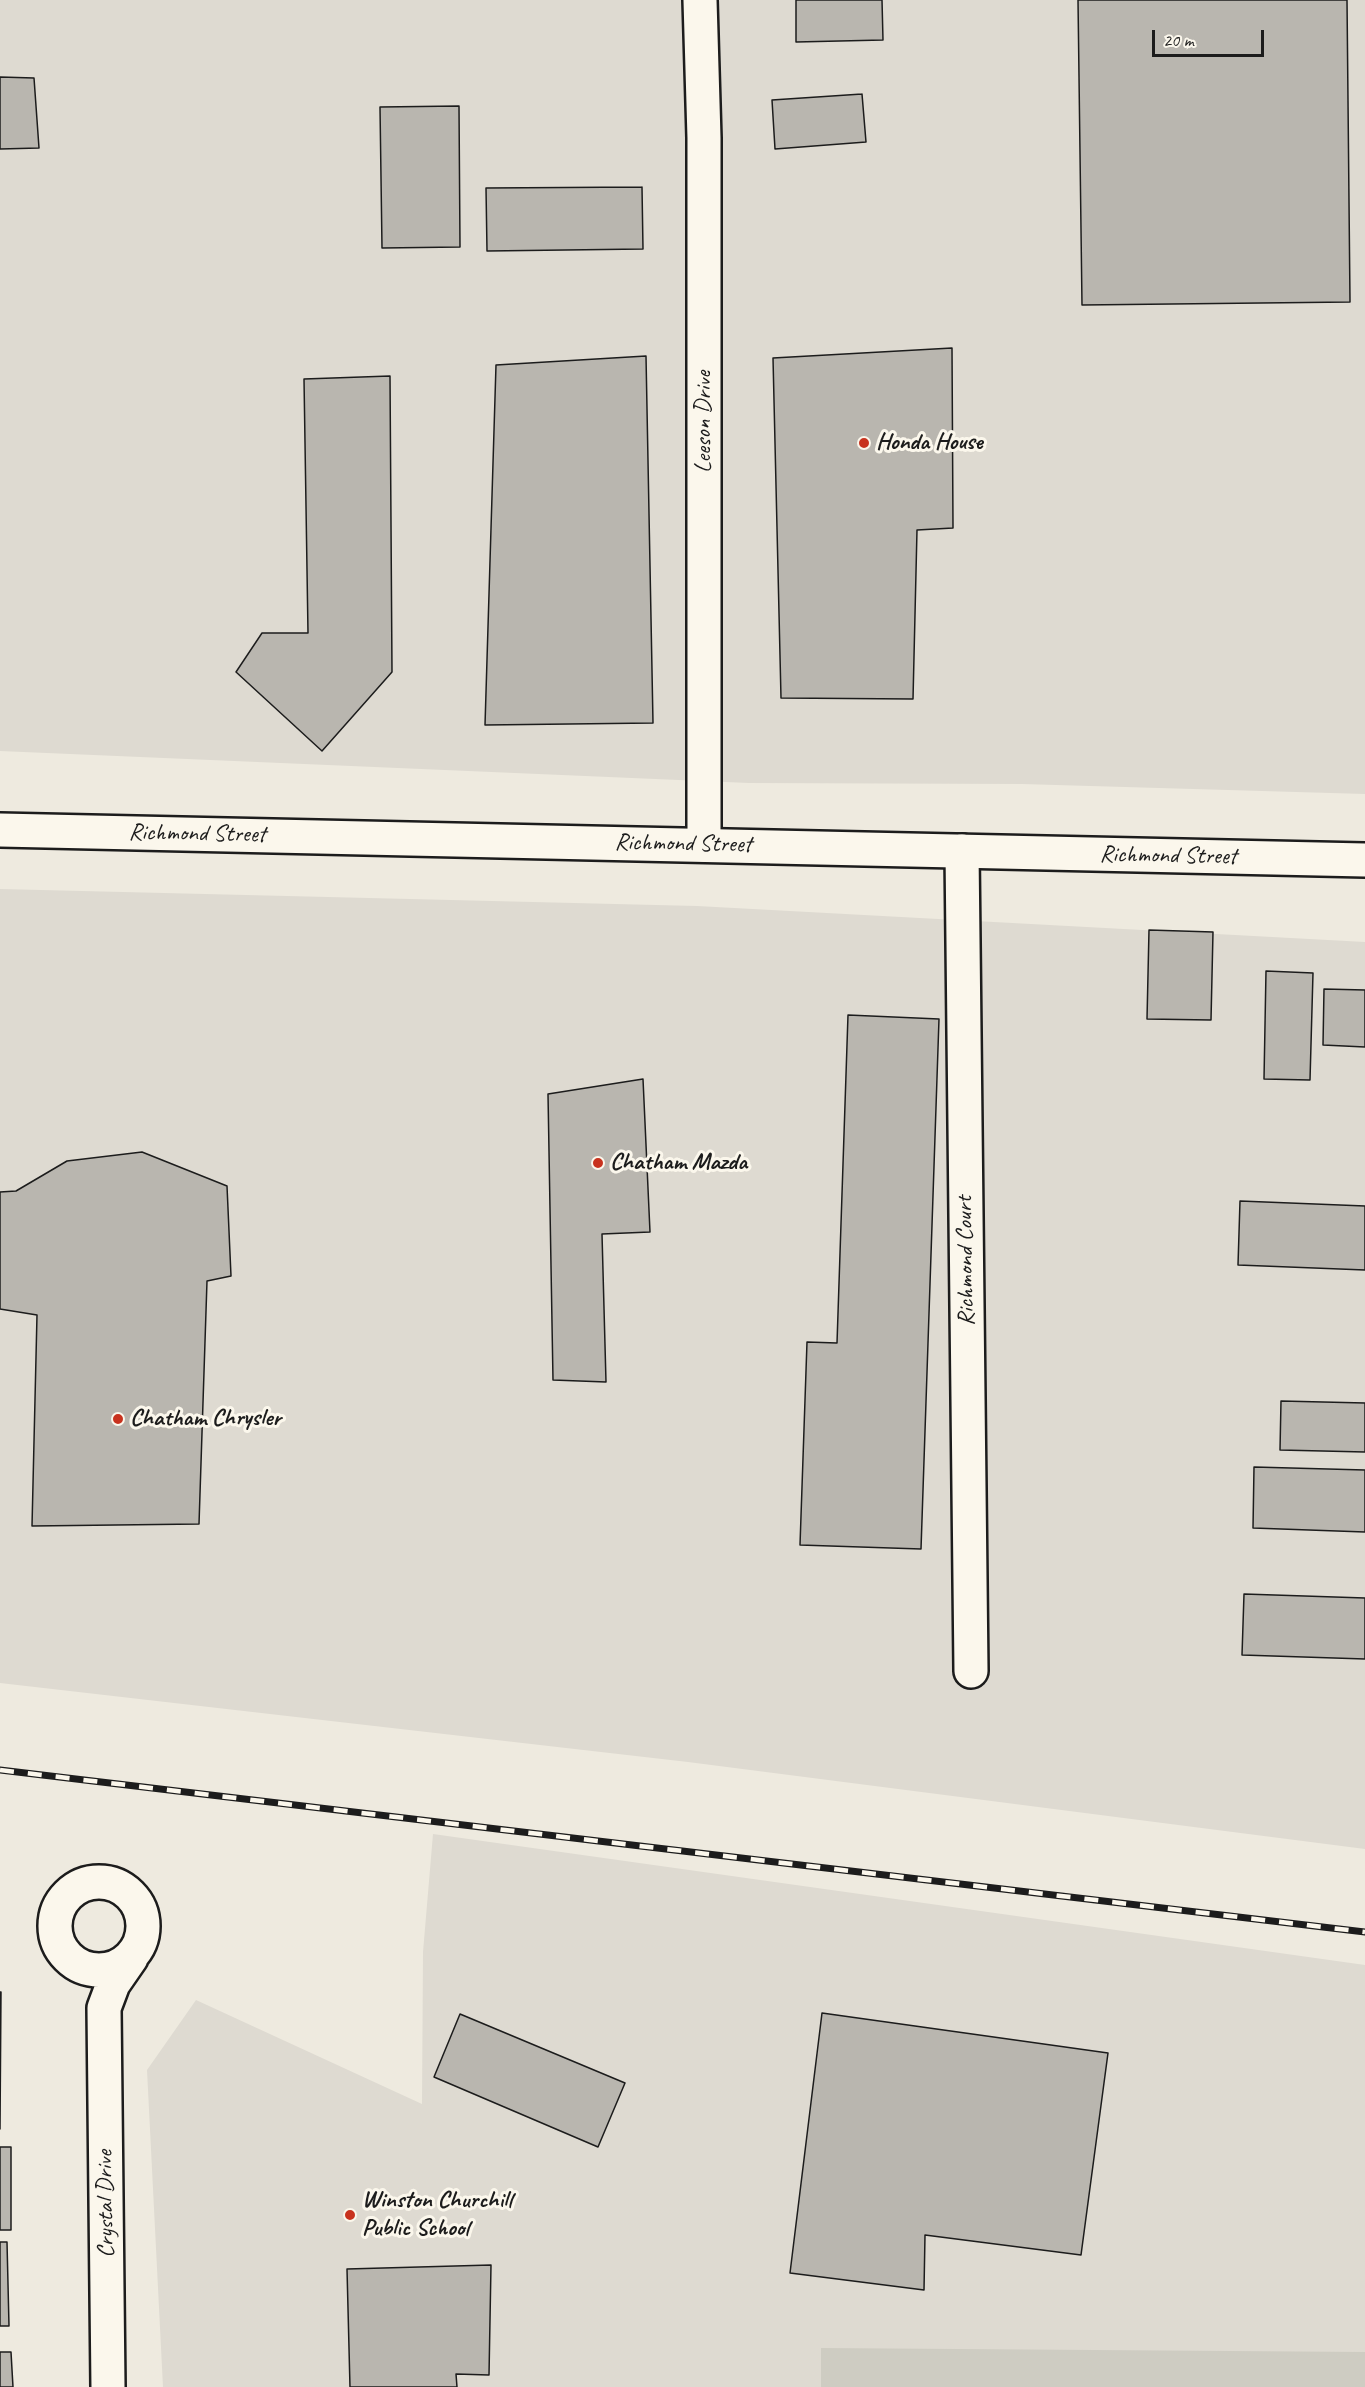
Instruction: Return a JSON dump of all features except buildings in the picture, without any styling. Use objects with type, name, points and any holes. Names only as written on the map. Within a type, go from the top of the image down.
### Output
[{"type":"street","name":"Leeson Drive","points":[[700,0],[704,138],[704,845]]},
{"type":"street","name":"Richmond Street","points":[[0,830],[1365,860]]},
{"type":"street","name":"Richmond Court","points":[[962,851],[971,1671]]},
{"type":"street","name":"Crystal Drive","points":[[105,2020],[94,1992],[56,1938],[55,1927],[60,1904],[77,1888],[99,1882],[121,1887],[130,1894],[142,1915],[142,1938],[107,1997],[104,2008],[105,2020],[108,2387]]},
{"type":"street","points":[[68,1958],[88,1970],[100,1971],[122,1965],[131,1958]]},
{"type":"shaded area","points":[[0,0],[1365,0],[1365,794],[1022,784],[749,783],[0,751]]},
{"type":"shaded area","points":[[0,889],[697,906],[1365,942],[1365,1849],[688,1762],[0,1683]]},
{"type":"shaded area","points":[[433,1834],[1365,1965],[1365,2387],[163,2387],[147,2070],[196,2000],[422,2104],[423,1952]]},
{"type":"shaded area","points":[[821,2348],[1365,2352],[1365,2387],[821,2387]]},
{"type":"railway","points":[[0,1770],[1365,1932]]},
{"type":"place","name":"Honda House","points":[[864,443]]},
{"type":"place","name":"Chatham Mazda","points":[[598,1163]]},
{"type":"place","name":"Chatham Chrysler","points":[[118,1419]]},
{"type":"place","name":"Winston Churchill Public School","points":[[350,2215]]}]
